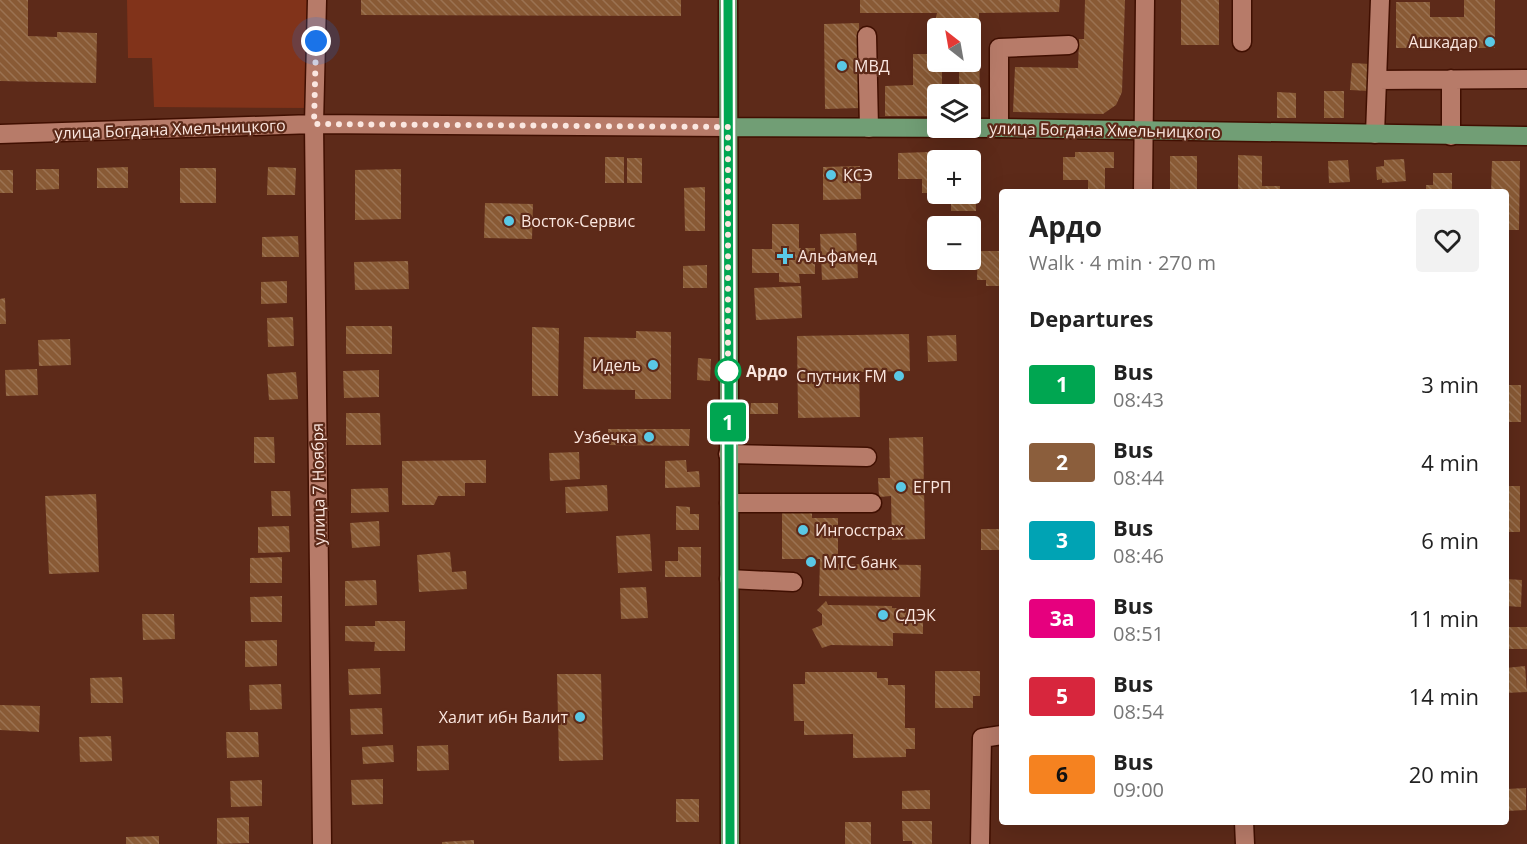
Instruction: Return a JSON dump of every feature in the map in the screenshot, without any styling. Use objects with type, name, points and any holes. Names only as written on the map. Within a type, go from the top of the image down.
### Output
[{"type":"main road","points":[[728,0],[730,844]]},
{"type":"main road","name":"улица Богдана Хмельницкого","points":[[728,127],[999,128],[1143,132],[1527,136]]},
{"type":"street","name":"улица 7 Ноября","points":[[317,0],[314,124],[322,844]]},
{"type":"street","points":[[1143,189],[1145,0]]},
{"type":"street","points":[[1242,0],[1242,42]]},
{"type":"street","points":[[1375,134],[1380,0]]},
{"type":"street","points":[[867,36],[869,128]]},
{"type":"street","points":[[999,128],[999,48],[1069,45]]},
{"type":"street","points":[[1451,79],[1451,136]]},
{"type":"street","points":[[1377,80],[1527,79]]},
{"type":"street","name":"улица Богдана Хмельницкого","points":[[0,134],[314,124],[728,127]]},
{"type":"street","points":[[728,454],[867,457]]},
{"type":"street","points":[[729,503],[872,502]]},
{"type":"street","points":[[729,579],[794,582]]},
{"type":"street","points":[[980,844],[982,738],[999,735]]},
{"type":"street","points":[[1244,825],[1245,844]]},
{"type":"shaded area","points":[[127,0],[312,0],[312,108],[154,107],[152,58],[128,58]]},
{"type":"building","points":[[0,0],[28,0],[28,36],[57,37],[57,32],[97,33],[96,83],[0,81]]},
{"type":"building","points":[[361,0],[681,0],[681,16],[361,15]]},
{"type":"building","points":[[860,0],[1060,0],[1059,12],[979,13],[979,18],[936,18],[937,13],[860,13]]},
{"type":"building","points":[[1085,0],[1125,0],[1122,92],[1116,105],[1103,114],[1013,112],[1015,67],[1078,68],[1079,39],[1084,39]]},
{"type":"building","points":[[1181,0],[1219,0],[1219,45],[1181,45]]},
{"type":"building","points":[[1464,0],[1495,0],[1495,48],[1396,48],[1396,2],[1430,2],[1430,17],[1464,17]]},
{"type":"building","name":"МВД","points":[[859,23],[861,108],[825,109],[824,24]]},
{"type":"building","points":[[913,54],[927,54],[927,72],[942,72],[942,84],[927,84],[927,116],[885,116],[885,86],[913,85]]},
{"type":"building","points":[[1352,63],[1370,64],[1369,91],[1350,90]]},
{"type":"building","points":[[959,72],[980,72],[980,84],[959,84]]},
{"type":"building","points":[[1324,91],[1344,91],[1344,118],[1324,118]]},
{"type":"building","points":[[1277,92],[1296,93],[1296,118],[1277,118]]},
{"type":"building","points":[[927,152],[927,193],[922,193],[922,179],[898,179],[898,153]]},
{"type":"building","points":[[1075,152],[1114,152],[1114,168],[1105,168],[1105,189],[1088,189],[1088,180],[1063,180],[1063,157],[1075,157]]},
{"type":"building","points":[[1238,155],[1262,156],[1262,186],[1280,186],[1280,189],[1238,189]]},
{"type":"building","points":[[1170,156],[1197,156],[1197,189],[1170,189]]},
{"type":"building","points":[[605,157],[624,157],[624,183],[605,183]]},
{"type":"building","points":[[627,158],[642,158],[642,183],[627,183]]},
{"type":"building","points":[[1404,159],[1406,181],[1382,183],[1382,179],[1377,180],[1376,167],[1384,166],[1384,160]]},
{"type":"building","points":[[1348,160],[1350,182],[1329,183],[1328,161]]},
{"type":"building","points":[[1492,161],[1520,161],[1519,230],[1509,230],[1509,189],[1491,189]]},
{"type":"building","points":[[860,166],[861,199],[823,200],[823,167]]},
{"type":"building","points":[[128,167],[128,188],[97,188],[97,168]]},
{"type":"building","points":[[268,167],[296,168],[295,195],[267,195]]},
{"type":"building","points":[[180,168],[216,168],[216,203],[180,203]]},
{"type":"building","points":[[36,169],[59,169],[59,189],[36,190]]},
{"type":"building","points":[[401,169],[401,219],[355,220],[355,170]]},
{"type":"building","points":[[0,170],[13,170],[13,193],[0,193]]},
{"type":"building","points":[[1433,173],[1452,173],[1452,189],[1426,189],[1426,185],[1433,185]]},
{"type":"building","points":[[705,187],[705,231],[685,231],[684,188]]},
{"type":"building","points":[[485,203],[533,204],[532,239],[484,238]]},
{"type":"building","points":[[951,204],[976,204],[976,211],[951,211]]},
{"type":"building","points":[[772,224],[799,224],[799,248],[815,248],[815,274],[799,274],[800,283],[779,282],[779,273],[752,273],[752,249],[772,249]]},
{"type":"building","points":[[856,233],[858,278],[822,280],[820,234]]},
{"type":"building","points":[[298,236],[299,257],[262,257],[262,237]]},
{"type":"building","points":[[981,251],[999,251],[999,286],[986,286],[986,280],[977,280],[977,270],[981,270]]},
{"type":"building","points":[[408,261],[409,289],[355,290],[354,262]]},
{"type":"building","points":[[707,265],[707,288],[683,288],[683,266]]},
{"type":"building","points":[[287,281],[287,303],[261,304],[261,282]]},
{"type":"building","points":[[801,286],[802,318],[756,320],[754,288]]},
{"type":"building","points":[[5,298],[6,324],[0,324],[0,299]]},
{"type":"building","points":[[293,317],[294,346],[268,347],[267,318]]},
{"type":"building","points":[[346,326],[392,326],[392,354],[346,354]]},
{"type":"building","points":[[532,327],[559,328],[558,396],[532,396]]},
{"type":"building","points":[[636,331],[671,332],[671,399],[635,399],[635,390],[583,389],[584,337],[636,338]]},
{"type":"building","name":"Ардо","points":[[909,334],[910,371],[859,372],[860,417],[798,418],[797,336]]},
{"type":"building","points":[[956,335],[957,361],[928,362],[927,336]]},
{"type":"building","points":[[70,339],[71,365],[39,366],[38,340]]},
{"type":"building","points":[[698,358],[711,359],[710,381],[697,380]]},
{"type":"building","points":[[37,369],[38,395],[6,396],[5,370]]},
{"type":"building","points":[[379,370],[379,397],[344,398],[343,371]]},
{"type":"building","points":[[296,372],[298,399],[269,400],[267,374]]},
{"type":"building","points":[[1509,385],[1521,385],[1521,422],[1509,422]]},
{"type":"building","points":[[751,403],[778,403],[778,414],[750,414]]},
{"type":"building","points":[[346,413],[380,413],[381,445],[346,445]]},
{"type":"building","points":[[608,429],[690,429],[689,446],[608,445]]},
{"type":"building","points":[[254,437],[274,437],[275,463],[254,463]]},
{"type":"building","name":"ЕГРП","points":[[923,437],[925,539],[892,540],[891,496],[879,497],[878,478],[890,478],[889,438]]},
{"type":"building","points":[[579,452],[580,479],[550,481],[549,453]]},
{"type":"building","points":[[486,460],[486,483],[465,483],[465,496],[438,496],[434,505],[402,505],[402,461]]},
{"type":"building","points":[[686,460],[687,472],[699,471],[700,487],[665,488],[665,461]]},
{"type":"building","points":[[607,485],[608,511],[566,513],[565,487]]},
{"type":"building","points":[[1509,486],[1520,486],[1520,532],[1509,532]]},
{"type":"building","points":[[388,488],[389,512],[351,513],[351,489]]},
{"type":"building","points":[[271,491],[290,491],[291,516],[272,516]]},
{"type":"building","points":[[96,494],[99,572],[49,574],[45,496]]},
{"type":"building","points":[[676,506],[690,507],[690,514],[699,514],[699,530],[676,530]]},
{"type":"building","points":[[782,512],[812,512],[812,518],[838,518],[838,564],[921,565],[920,597],[819,596],[820,559],[782,559]]},
{"type":"building","points":[[379,521],[380,546],[352,548],[350,523]]},
{"type":"building","points":[[289,526],[290,552],[258,553],[258,527]]},
{"type":"building","points":[[981,529],[999,529],[999,550],[981,550]]},
{"type":"building","points":[[650,534],[652,571],[618,573],[616,536]]},
{"type":"building","points":[[678,547],[701,547],[701,577],[665,577],[665,561],[678,561]]},
{"type":"building","points":[[450,552],[452,572],[466,571],[467,589],[419,592],[417,555]]},
{"type":"building","points":[[282,557],[282,583],[250,583],[250,558]]},
{"type":"building","points":[[1509,579],[1522,580],[1521,607],[1509,606]]},
{"type":"building","points":[[376,580],[377,605],[345,606],[345,581]]},
{"type":"building","points":[[646,587],[648,618],[621,619],[620,588]]},
{"type":"building","points":[[282,596],[282,622],[251,622],[250,597]]},
{"type":"building","points":[[826,601],[828,605],[923,609],[923,634],[893,633],[893,646],[831,645],[822,648],[812,629],[822,625],[822,614],[817,610]]},
{"type":"building","points":[[142,614],[174,614],[175,639],[143,640]]},
{"type":"building","points":[[375,621],[405,621],[405,651],[374,651],[375,642],[345,641],[345,626],[375,626]]},
{"type":"building","points":[[1509,627],[1527,627],[1527,649],[1509,649]]},
{"type":"building","points":[[277,640],[277,666],[245,667],[245,641]]},
{"type":"building","points":[[1525,666],[1527,692],[1509,693],[1509,668]]},
{"type":"building","points":[[380,668],[381,694],[349,695],[348,669]]},
{"type":"building","points":[[935,671],[980,671],[980,696],[973,696],[973,708],[935,708]]},
{"type":"building","points":[[805,672],[877,672],[877,678],[888,678],[888,685],[905,685],[905,728],[915,728],[915,749],[906,749],[906,757],[853,758],[853,734],[804,735],[804,721],[794,721],[793,684],[805,684]]},
{"type":"building","name":"Халит ибн Валит","points":[[557,674],[601,674],[603,760],[559,761]]},
{"type":"building","points":[[122,677],[123,703],[91,703],[90,678]]},
{"type":"building","points":[[281,684],[282,709],[250,710],[249,685]]},
{"type":"building","points":[[0,705],[40,706],[39,732],[0,730]]},
{"type":"building","points":[[382,708],[383,734],[351,735],[350,709]]},
{"type":"building","points":[[226,732],[258,732],[259,757],[227,758]]},
{"type":"building","points":[[111,736],[112,761],[80,762],[79,737]]},
{"type":"building","points":[[393,745],[394,762],[363,764],[362,747]]},
{"type":"building","points":[[448,745],[449,770],[417,771],[417,746]]},
{"type":"building","points":[[383,779],[383,804],[352,805],[351,780]]},
{"type":"building","points":[[262,780],[262,806],[231,807],[230,781]]},
{"type":"building","points":[[1526,788],[1526,810],[1509,811],[1509,789]]},
{"type":"building","points":[[930,790],[930,809],[902,809],[902,791]]},
{"type":"building","points":[[676,799],[699,799],[699,822],[676,822]]},
{"type":"building","points":[[249,817],[249,843],[217,844],[217,818]]},
{"type":"building","points":[[902,821],[932,821],[932,844],[912,844],[912,841],[903,841]]},
{"type":"building","points":[[845,822],[871,822],[871,844],[845,844]]},
{"type":"building","points":[[159,836],[159,844],[126,844],[126,837]]},
{"type":"building","points":[[474,840],[474,844],[442,844],[442,842]]},
{"type":"bus line","name":"1","points":[[728,0],[730,844]]},
{"type":"place","name":"Ашкадар","points":[[1490,42]]},
{"type":"place","name":"МВД","points":[[842,66]]},
{"type":"place","name":"КСЭ","points":[[831,175]]},
{"type":"place","name":"Восток-Сервис","points":[[509,221]]},
{"type":"place","name":"Альфамед","points":[[785,256]]},
{"type":"place","name":"Идель","points":[[653,365]]},
{"type":"place","name":"Ардо","points":[[728,371]]},
{"type":"place","name":"Спутник FM","points":[[899,376]]},
{"type":"place","name":"Узбечка","points":[[649,437]]},
{"type":"place","name":"ЕГРП","points":[[901,487]]},
{"type":"place","name":"Ингосстрах","points":[[803,530]]},
{"type":"place","name":"МТС банк","points":[[811,562]]},
{"type":"place","name":"СДЭК","points":[[883,615]]},
{"type":"place","name":"Халит ибн Валит","points":[[580,717]]},
{"type":"route","points":[[316,41],[314,124],[728,127],[728,371]]}]
